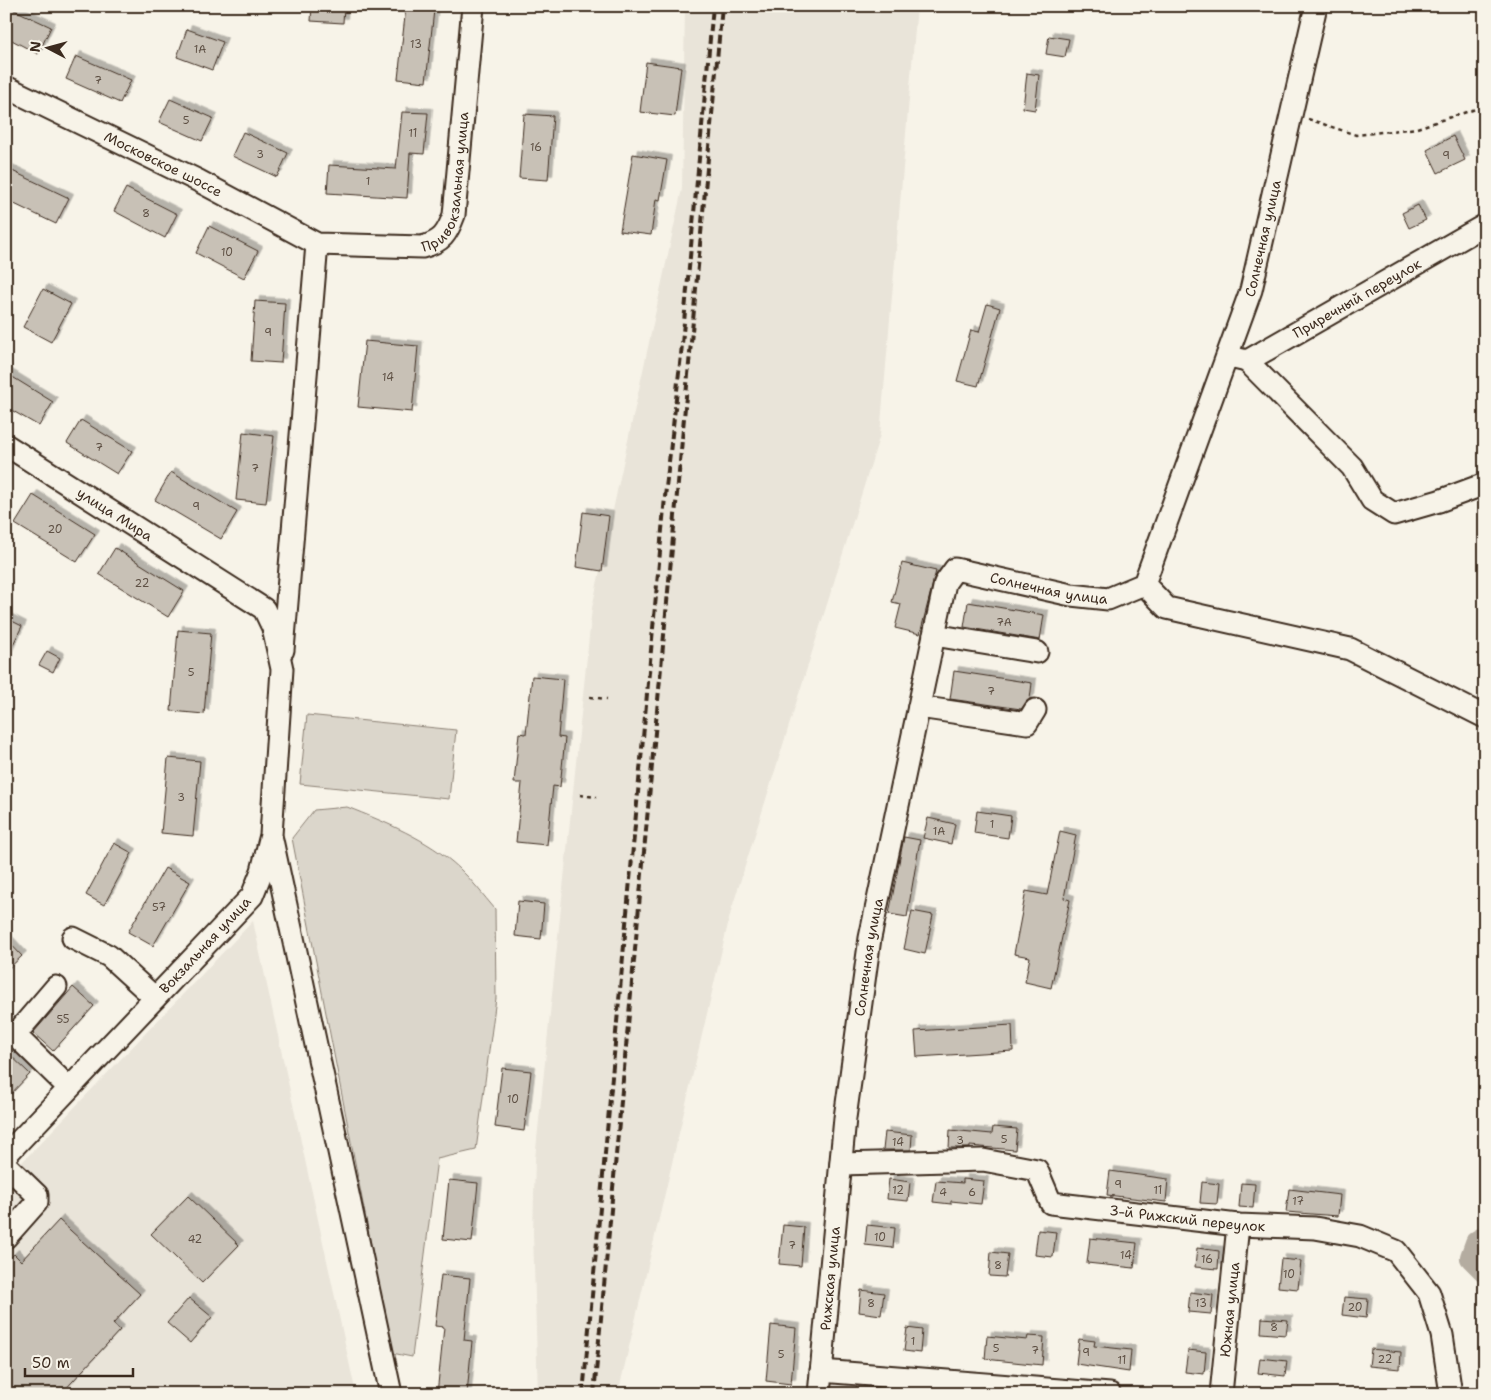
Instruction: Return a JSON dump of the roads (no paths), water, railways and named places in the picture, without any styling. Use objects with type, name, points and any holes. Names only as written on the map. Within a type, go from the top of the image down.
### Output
[{"type":"street","name":"Привокзальная улица","points":[[317,244],[422,247],[437,243],[444,238],[454,215],[458,191],[473,6]]},
{"type":"street","name":"Солнечная улица","points":[[841,1164],[870,938],[945,583],[955,569],[1071,595],[1108,599],[1144,584],[1237,358],[1250,290],[1316,6]]},
{"type":"street","name":"Московское шоссе","points":[[6,87],[198,181],[317,244]]},
{"type":"street","name":"Приречный переулок","points":[[1237,358],[1485,225]]},
{"type":"street","points":[[282,669],[317,244]]},
{"type":"street","points":[[1237,358],[1352,467],[1372,500],[1394,514],[1439,501],[1485,484]]},
{"type":"street","name":"улица Мира","points":[[6,445],[223,583]]},
{"type":"street","points":[[223,583],[268,598],[282,590],[289,578]]},
{"type":"street","name":"Вокзальная улица","points":[[6,1155],[252,896],[262,871],[271,834],[282,669],[273,628],[264,609],[223,583]]},
{"type":"street","points":[[1144,584],[1167,608],[1350,649],[1485,717]]},
{"type":"street","points":[[934,635],[1037,652]]},
{"type":"street","points":[[919,707],[1027,723],[1035,710]]},
{"type":"street","points":[[271,834],[391,1394]]},
{"type":"street","points":[[74,938],[109,956],[155,998]]},
{"type":"street","points":[[56,987],[10,1040],[69,1088]]},
{"type":"street","name":"3-й Рижский переулок","points":[[841,1164],[983,1160],[1037,1170],[1051,1203],[1238,1226],[1315,1228],[1360,1236],[1396,1251],[1429,1293],[1442,1335],[1451,1394]]},
{"type":"street","name":"Рижская улица","points":[[818,1394],[841,1164]]},
{"type":"street","points":[[6,1165],[38,1196],[37,1202],[6,1237]]},
{"type":"street","name":"Южная улица","points":[[1221,1394],[1238,1226]]},
{"type":"street","points":[[821,1371],[1110,1394]]},
{"type":"waterway","points":[[1485,1239],[1478,1243],[1473,1257],[1485,1269]]},
{"type":"railway","points":[[583,1394],[665,497],[681,355],[713,6]]},
{"type":"railway","points":[[594,1394],[722,6]]}]
